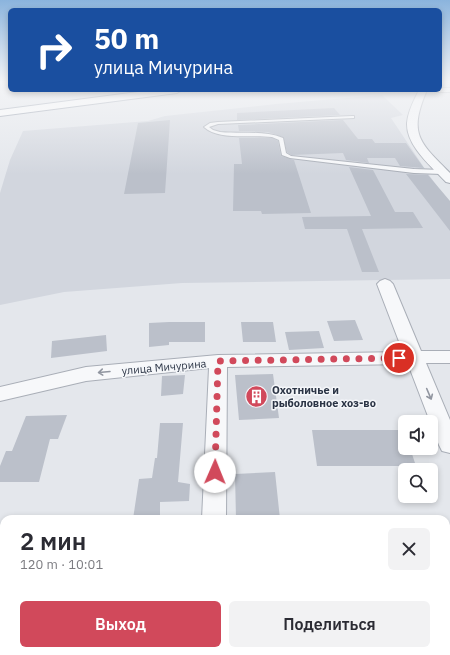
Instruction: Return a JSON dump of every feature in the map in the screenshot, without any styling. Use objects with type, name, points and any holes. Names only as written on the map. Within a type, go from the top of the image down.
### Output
[{"type":"street","points":[[415,113],[412,128],[417,141],[450,180]]},
{"type":"street","points":[[385,284],[450,445]]},
{"type":"street","name":"улица Мичурина","points":[[0,395],[86,374],[218,361],[450,357]]},
{"type":"street","points":[[214,515],[218,361]]},
{"type":"lane","points":[[352,117],[218,123],[206,127],[211,132],[227,134],[266,134],[277,136],[281,139],[284,154],[290,158],[414,172],[442,172]]},
{"type":"shaded area","points":[[197,113],[400,113],[403,115],[391,118],[450,204],[450,279],[182,283],[64,292],[0,305],[0,193],[10,160],[23,131],[148,121],[165,116]]},
{"type":"building","points":[[237,113],[338,113],[340,115],[237,120]]},
{"type":"building","points":[[170,120],[165,193],[124,194],[138,123]]},
{"type":"building","points":[[343,120],[358,139],[372,139],[375,143],[406,143],[424,168],[400,166],[395,158],[367,158],[369,163],[346,160],[343,153],[291,155],[287,152],[283,137],[268,132],[239,131],[238,125]]},
{"type":"building","points":[[239,138],[272,138],[278,141],[281,156],[294,160],[311,213],[262,214],[261,211],[233,211],[234,164],[242,164]]},
{"type":"building","points":[[349,167],[373,170],[395,212],[413,212],[423,228],[362,229],[379,272],[362,272],[347,229],[305,229],[302,217],[371,216]]},
{"type":"building","points":[[406,174],[428,175],[450,201],[450,231]]},
{"type":"building","points":[[355,320],[363,340],[334,341],[327,321]]},
{"type":"building","points":[[205,322],[205,342],[169,342],[169,345],[149,347],[149,323]]},
{"type":"building","points":[[241,322],[273,322],[276,342],[243,342]]},
{"type":"building","points":[[319,331],[324,348],[289,350],[285,332]]},
{"type":"building","points":[[106,335],[107,351],[51,358],[52,341]]},
{"type":"building","name":"Охотничье и рыболовное хоз-во","points":[[273,374],[279,418],[239,420],[235,375]]},
{"type":"building","points":[[185,375],[183,394],[161,396],[162,376]]},
{"type":"building","points":[[67,415],[58,439],[50,439],[39,482],[0,482],[0,466],[6,451],[12,451],[26,416]]},
{"type":"building","points":[[160,423],[183,423],[178,482],[190,484],[189,501],[160,502],[160,515],[134,515],[139,479],[152,478],[155,458],[157,458]]},
{"type":"building","points":[[312,430],[398,430],[398,455],[412,455],[415,463],[398,463],[398,466],[317,466]]},
{"type":"building","points":[[275,472],[280,515],[236,515],[235,474]]},
{"type":"place","name":"Охотничье и рыболовное хоз-во","points":[[257,396]]},
{"type":"route","points":[[215,472],[218,361],[399,358]]}]
